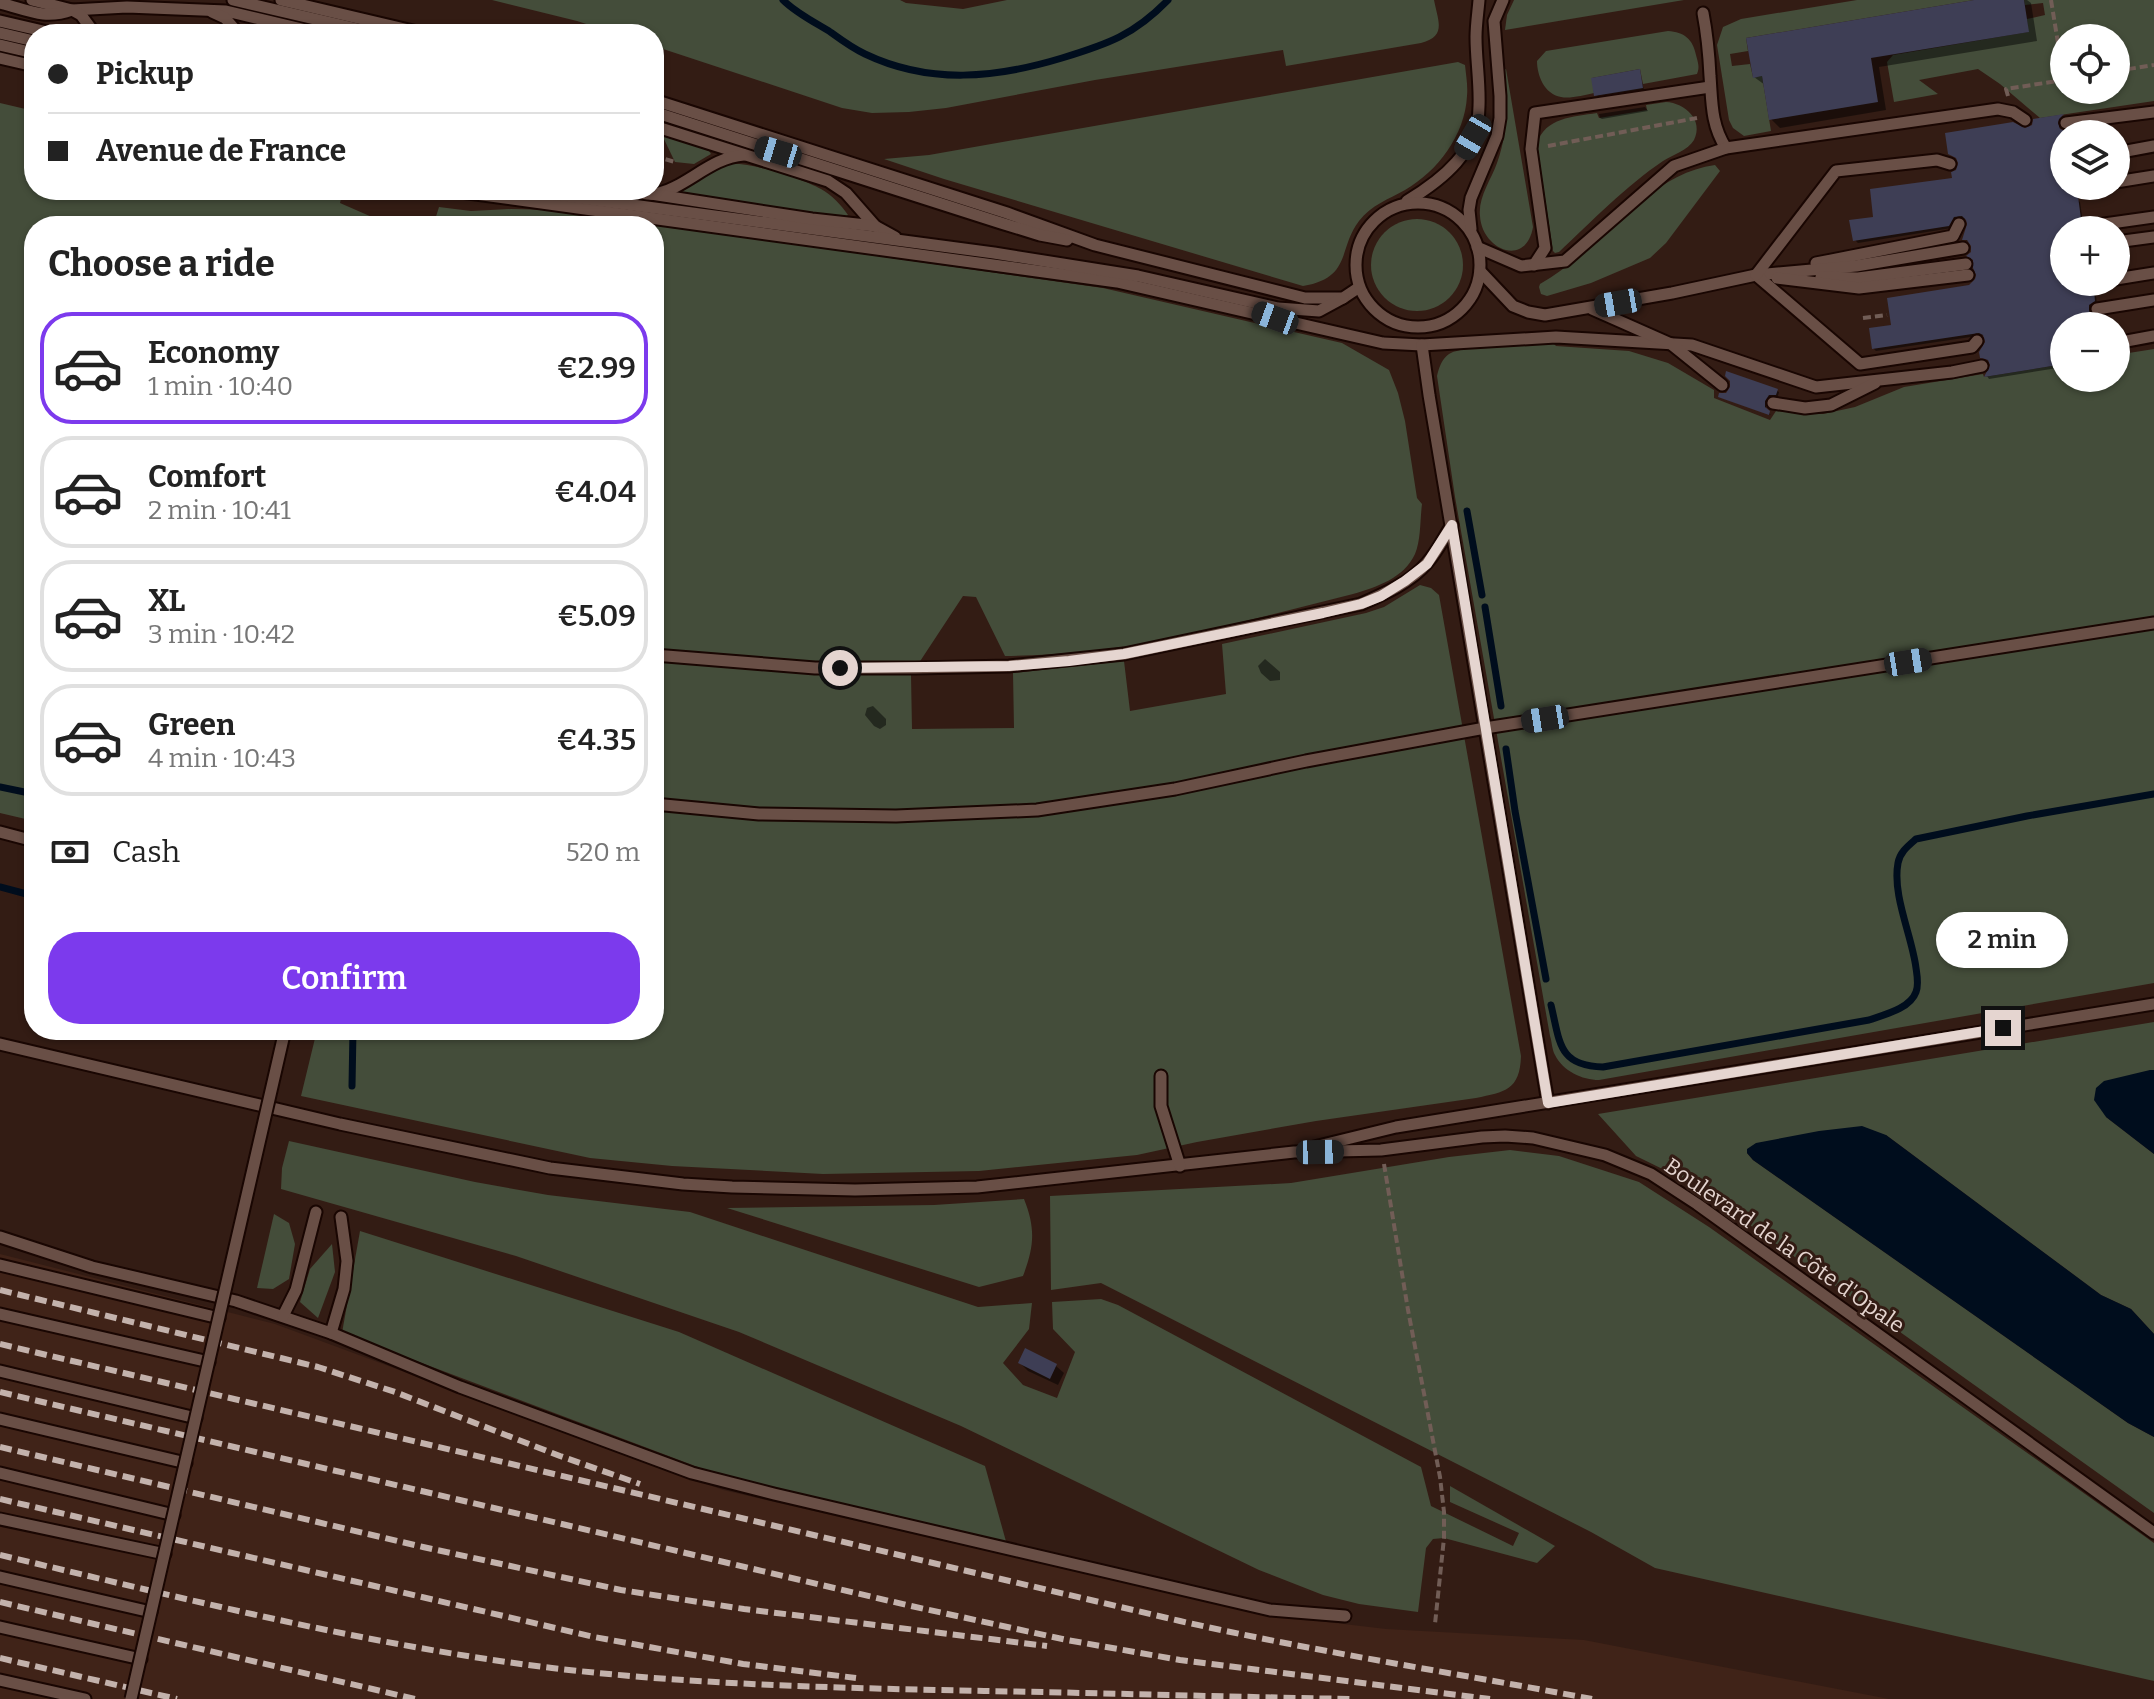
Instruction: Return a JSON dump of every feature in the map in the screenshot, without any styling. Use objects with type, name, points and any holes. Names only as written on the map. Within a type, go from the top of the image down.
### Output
[{"type":"lane","points":[[32,0],[72,10],[88,24]]},
{"type":"lane","points":[[233,0],[336,24]]},
{"type":"lane","points":[[281,0],[383,24]]},
{"type":"lane","points":[[1479,0],[1476,39],[1480,110],[1473,137],[1448,172],[1426,190],[1373,220],[1359,251],[1358,288],[1374,311],[1403,327],[1436,326],[1464,309],[1480,271],[1469,210],[1497,136],[1500,118],[1494,21],[1503,0]]},
{"type":"lane","points":[[0,3],[46,15],[72,10],[127,7],[235,12],[283,24]]},
{"type":"lane","points":[[204,10],[225,18],[230,24]]},
{"type":"lane","points":[[1703,13],[1712,115],[1726,148]]},
{"type":"lane","points":[[0,21],[24,27]]},
{"type":"lane","points":[[0,33],[24,39]]},
{"type":"lane","points":[[0,45],[24,51]]},
{"type":"lane","points":[[0,58],[24,64]]},
{"type":"lane","points":[[1534,265],[1545,248],[1531,149],[1535,113],[1710,87]]},
{"type":"lane","points":[[664,103],[1007,213],[1095,245]]},
{"type":"lane","points":[[1477,247],[1521,266],[1565,261],[1674,166],[1726,148],[1998,109],[2013,112],[2025,120]]},
{"type":"lane","points":[[2090,120],[2154,112]]},
{"type":"lane","points":[[664,115],[1040,235],[1095,245],[1305,298],[1343,298]]},
{"type":"lane","points":[[664,129],[828,181],[846,193],[875,226]]},
{"type":"lane","points":[[2130,150],[2154,146]]},
{"type":"lane","points":[[664,191],[726,159],[745,155]]},
{"type":"lane","points":[[1756,275],[1836,171],[1937,160],[1950,164]]},
{"type":"lane","points":[[2130,180],[2154,176]]},
{"type":"lane","points":[[664,196],[875,226],[904,241]]},
{"type":"lane","points":[[520,200],[639,216]]},
{"type":"lane","points":[[595,200],[1138,276],[1202,291],[1383,343],[1422,345],[1556,337],[1692,345],[1816,387],[1982,366]]},
{"type":"lane","points":[[1401,204],[1419,201],[1434,203],[1460,216],[1471,229]]},
{"type":"lane","points":[[2130,220],[2154,217]]},
{"type":"lane","points":[[664,219],[1117,282],[1174,296],[1276,313],[1319,311],[1358,288]]},
{"type":"lane","points":[[1480,271],[1513,306],[1545,315],[1953,236],[1959,224]]},
{"type":"lane","points":[[2130,240],[2154,237]]},
{"type":"lane","points":[[1756,275],[1856,266],[1963,248]]},
{"type":"lane","points":[[1756,275],[1858,278],[1967,270]]},
{"type":"lane","points":[[2130,277],[2154,273]]},
{"type":"lane","points":[[1756,275],[1860,364],[1972,347],[1977,341]]},
{"type":"lane","points":[[1202,291],[1231,303]]},
{"type":"lane","points":[[1174,296],[1231,303],[1276,313]]},
{"type":"lane","points":[[2097,309],[2154,300]]},
{"type":"lane","points":[[1591,308],[1671,344],[1722,385]]},
{"type":"lane","points":[[2130,340],[2154,336]]},
{"type":"lane","points":[[1422,345],[1548,1103]]},
{"type":"lane","points":[[1773,403],[1805,408],[1831,405],[1882,379]]},
{"type":"lane","points":[[664,656],[815,668],[915,668],[1009,666],[1124,654],[1361,604],[1381,596],[1427,564],[1452,525]]},
{"type":"lane","points":[[664,805],[759,814],[896,816],[1037,810],[1175,789],[1485,728],[2154,623]]},
{"type":"lane","points":[[0,832],[24,838]]},
{"type":"lane","points":[[0,1044],[325,1120],[535,1165],[683,1184],[855,1190],[977,1187],[1294,1152],[1396,1127],[2154,1004]]},
{"type":"lane","points":[[131,1699],[283,1040]]},
{"type":"lane","points":[[1161,1076],[1161,1106],[1180,1166]]},
{"type":"lane","name":"Boulevard de la Côte d'Opale","points":[[1294,1152],[1381,1150],[1482,1137],[1533,1138],[1605,1155],[1651,1174],[2154,1533]]},
{"type":"lane","points":[[283,1316],[296,1290],[316,1212]]},
{"type":"lane","points":[[331,1333],[344,1289],[347,1261],[341,1217]]},
{"type":"lane","points":[[0,1237],[74,1262],[222,1297],[283,1316],[460,1387],[692,1473],[1270,1610],[1345,1616]]},
{"type":"lane","points":[[0,1265],[219,1318]]},
{"type":"lane","points":[[0,1314],[209,1362]]},
{"type":"lane","points":[[0,1371],[196,1418]]},
{"type":"lane","points":[[0,1419],[186,1463]]},
{"type":"lane","points":[[0,1473],[174,1515]]},
{"type":"lane","points":[[0,1519],[165,1554]]},
{"type":"lane","points":[[0,1577],[151,1612]]},
{"type":"lane","points":[[0,1627],[141,1659]]},
{"type":"lane","points":[[0,1680],[85,1699]]},
{"type":"path","points":[[2051,0],[2055,24]]},
{"type":"path","points":[[2130,69],[2154,65]]},
{"type":"path","points":[[2006,89],[2050,82]]},
{"type":"path","points":[[1538,148],[1697,118]]},
{"type":"path","points":[[664,159],[675,162]]},
{"type":"path","points":[[1863,318],[1887,315]]},
{"type":"path","points":[[1381,1150],[1444,1512],[1435,1624]]},
{"type":"shaded area","points":[[0,1254],[275,1324],[723,1490],[1260,1614],[1386,1629],[1584,1640],[1889,1699],[0,1699]]},
{"type":"green space","points":[[492,0],[900,0],[963,9],[1007,0],[1434,0],[1439,27],[1435,36],[1421,43],[1286,66],[1283,50],[946,108],[872,113],[842,108],[664,49],[664,24],[586,24]]},
{"type":"green space","points":[[1514,0],[1684,0],[1505,30]]},
{"type":"green space","points":[[1857,0],[1974,0],[1746,38],[1748,51],[1730,54],[1732,66],[1750,64],[1753,77],[1762,76],[1771,131],[1744,136],[1733,128],[1729,120],[1717,45],[1723,27],[1741,19]]},
{"type":"green space","points":[[2024,0],[2154,0],[2154,101],[2040,118],[1978,69],[1919,80],[1938,94],[1894,102],[1887,62],[1893,55],[2028,32],[2027,19],[2045,15],[2043,3],[2025,5]]},
{"type":"green space","points":[[1668,31],[1679,33],[1690,41],[1698,63],[1697,74],[1643,84],[1640,69],[1592,78],[1594,93],[1569,98],[1550,92],[1540,78],[1537,61],[1546,51]]},
{"type":"green space","points":[[1458,62],[1465,65],[1467,96],[1461,124],[1448,150],[1417,182],[1364,215],[1353,231],[1337,269],[1319,282],[1303,286],[884,159],[929,155]]},
{"type":"green space","points":[[1506,69],[1533,227],[1529,240],[1514,251],[1505,250],[1488,238],[1480,216],[1483,195],[1497,163],[1505,129]]},
{"type":"green space","points":[[1666,102],[1686,109],[1695,119],[1694,140],[1636,181],[1555,253],[1537,144],[1546,128],[1570,117],[1597,113],[1599,118],[1647,110],[1646,105]]},
{"type":"green space","points":[[0,103],[24,109],[24,200],[341,200],[340,203],[370,216],[24,216],[24,819],[0,813]]},
{"type":"green space","points":[[664,134],[711,154],[694,164],[675,162]]},
{"type":"green space","points":[[729,164],[763,168],[812,185],[833,197],[848,215],[844,218],[678,193]]},
{"type":"green space","points":[[1715,165],[1720,171],[1666,243],[1650,258],[1591,283],[1547,296],[1541,294],[1540,284],[1583,253],[1645,198],[1690,171]]},
{"type":"green space","points":[[439,207],[471,211],[552,210],[594,216],[436,216]]},
{"type":"green space","points":[[1417,219],[1435,222],[1450,232],[1460,247],[1463,265],[1460,283],[1450,298],[1435,308],[1417,311],[1399,308],[1384,298],[1374,283],[1371,265],[1374,247],[1384,232],[1399,222]]},
{"type":"green space","points":[[664,226],[1103,288],[1342,343],[1389,370],[1405,421],[1417,498],[1422,504],[1415,554],[1397,575],[1380,585],[1353,594],[1197,632],[1110,649],[1040,655],[1005,656],[976,597],[963,596],[911,675],[912,729],[1014,728],[1013,673],[1124,661],[1130,711],[1226,694],[1222,644],[1366,613],[1384,607],[1420,585],[1431,588],[1439,595],[1521,1056],[1518,1076],[1509,1088],[1476,1098],[1316,1121],[1137,1155],[979,1171],[823,1174],[590,1158],[301,1096],[315,1040],[664,1040]]},
{"type":"green space","points":[[1552,342],[1556,346],[1629,351],[1668,363],[1714,390],[1714,398],[1770,420],[1776,411],[1823,414],[1855,407],[1904,387],[2050,366],[2050,392],[2130,392],[2130,353],[2154,349],[2154,983],[1599,1080],[1580,1076],[1563,1066],[1554,1053],[1550,1036],[1455,497],[1437,376],[1444,358],[1449,354],[1482,347]]},
{"type":"green space","points":[[2154,1022],[2154,1070],[2150,1070],[2106,1117],[2154,1154],[2154,1334],[2131,1309],[2101,1295],[1886,1135],[1747,1153],[2128,1423],[2154,1437],[2154,1513],[1691,1183],[1636,1156],[1598,1114]]},
{"type":"green space","points":[[289,1141],[548,1195],[690,1212],[978,1307],[1032,1303],[1029,1329],[1003,1363],[1023,1385],[1057,1398],[1075,1352],[1053,1329],[1052,1302],[1101,1299],[1118,1305],[1421,1467],[1431,1506],[1513,1546],[1519,1533],[1450,1502],[1450,1486],[1555,1546],[1537,1563],[1444,1538],[1433,1539],[1426,1548],[1418,1612],[1359,1604],[1323,1595],[1259,1570],[961,1426],[739,1332],[516,1256],[281,1189],[282,1168]]},
{"type":"green space","points":[[1510,1150],[1559,1156],[1639,1182],[1709,1227],[2154,1543],[2154,1681],[1655,1568],[1591,1532],[1101,1283],[1051,1290],[1050,1196],[1291,1183]]},
{"type":"green space","points":[[1024,1199],[1032,1238],[1023,1276],[979,1287],[727,1208],[934,1205]]},
{"type":"green space","points":[[274,1214],[289,1223],[295,1244],[289,1279],[273,1289],[257,1288]]},
{"type":"green space","points":[[360,1231],[679,1332],[985,1466],[1007,1545],[711,1472],[342,1333]]},
{"type":"green space","points":[[332,1244],[335,1272],[318,1318],[300,1302],[310,1269]]},
{"type":"water","points":[[2154,1070],[2154,1154],[2106,1117],[2094,1100],[2096,1088],[2104,1081]]},
{"type":"water","points":[[1862,1126],[1886,1135],[2101,1295],[2131,1309],[2154,1334],[2154,1437],[2128,1423],[1747,1153],[1747,1149],[1756,1143]]},
{"type":"building","points":[[1974,0],[2024,0],[2029,32],[1871,58],[1878,102],[1769,120],[1762,76],[1753,78],[1746,38]]},
{"type":"building","points":[[1640,69],[1643,88],[1594,96],[1591,78]]},
{"type":"building","points":[[2064,114],[2059,120],[2050,120],[2050,200],[2079,200],[2081,216],[2050,216],[2050,296],[2094,296],[2095,301],[2089,305],[2090,312],[2050,312],[2050,366],[1984,377],[1990,365],[1988,360],[1980,358],[1979,352],[1985,342],[1979,333],[1872,349],[1869,328],[1891,325],[1887,298],[1969,285],[1976,275],[1973,260],[1966,256],[1971,252],[1971,246],[1967,240],[1962,240],[1967,224],[1962,216],[1954,217],[1949,226],[1853,241],[1849,220],[1873,217],[1870,189],[1952,178],[1951,172],[1956,170],[1958,163],[1948,154],[1945,133],[2013,122],[2025,128],[2032,125],[2033,119]]},
{"type":"building","points":[[1726,371],[1778,389],[1776,395],[1769,395],[1765,401],[1769,415],[1718,397],[1719,393],[1726,393],[1730,387]]},
{"type":"building","points":[[1025,1348],[1057,1364],[1050,1379],[1018,1363]]},
{"type":"waterway","points":[[783,0],[865,54],[914,71],[963,75],[1013,70],[1093,48],[1132,30],[1168,0]]},
{"type":"waterway","points":[[1467,511],[1482,595]]},
{"type":"waterway","points":[[1485,607],[1501,706]]},
{"type":"waterway","points":[[1506,749],[1546,979]]},
{"type":"waterway","points":[[0,787],[24,792]]},
{"type":"waterway","points":[[1551,1005],[1560,1041],[1569,1057],[1588,1066],[1603,1067],[1881,1016],[1908,1003],[1917,989],[1914,956],[1900,902],[1897,875],[1901,856],[1916,839],[2154,794]]},
{"type":"waterway","points":[[0,887],[24,893]]},
{"type":"waterway","points":[[352,1086],[353,1040]]},
{"type":"railway","points":[[0,1290],[318,1367],[395,1392],[640,1484]]},
{"type":"railway","points":[[0,1344],[1180,1621],[1592,1699]]},
{"type":"railway","points":[[0,1392],[1067,1640],[1180,1660],[1490,1699]]},
{"type":"railway","points":[[0,1447],[423,1547],[621,1590],[744,1609],[1047,1646]]},
{"type":"railway","points":[[0,1499],[594,1637],[743,1664],[856,1678]]},
{"type":"railway","points":[[0,1555],[206,1604],[413,1647],[606,1674],[821,1687],[1354,1699]]},
{"type":"railway","points":[[0,1602],[415,1699]]},
{"type":"railway","points":[[0,1658],[177,1699]]},
{"type":"route","points":[[840,668],[1009,666],[1069,661],[1124,654],[1323,613],[1361,604],[1405,581],[1427,564],[1452,525],[1548,1103],[2003,1028]]}]
